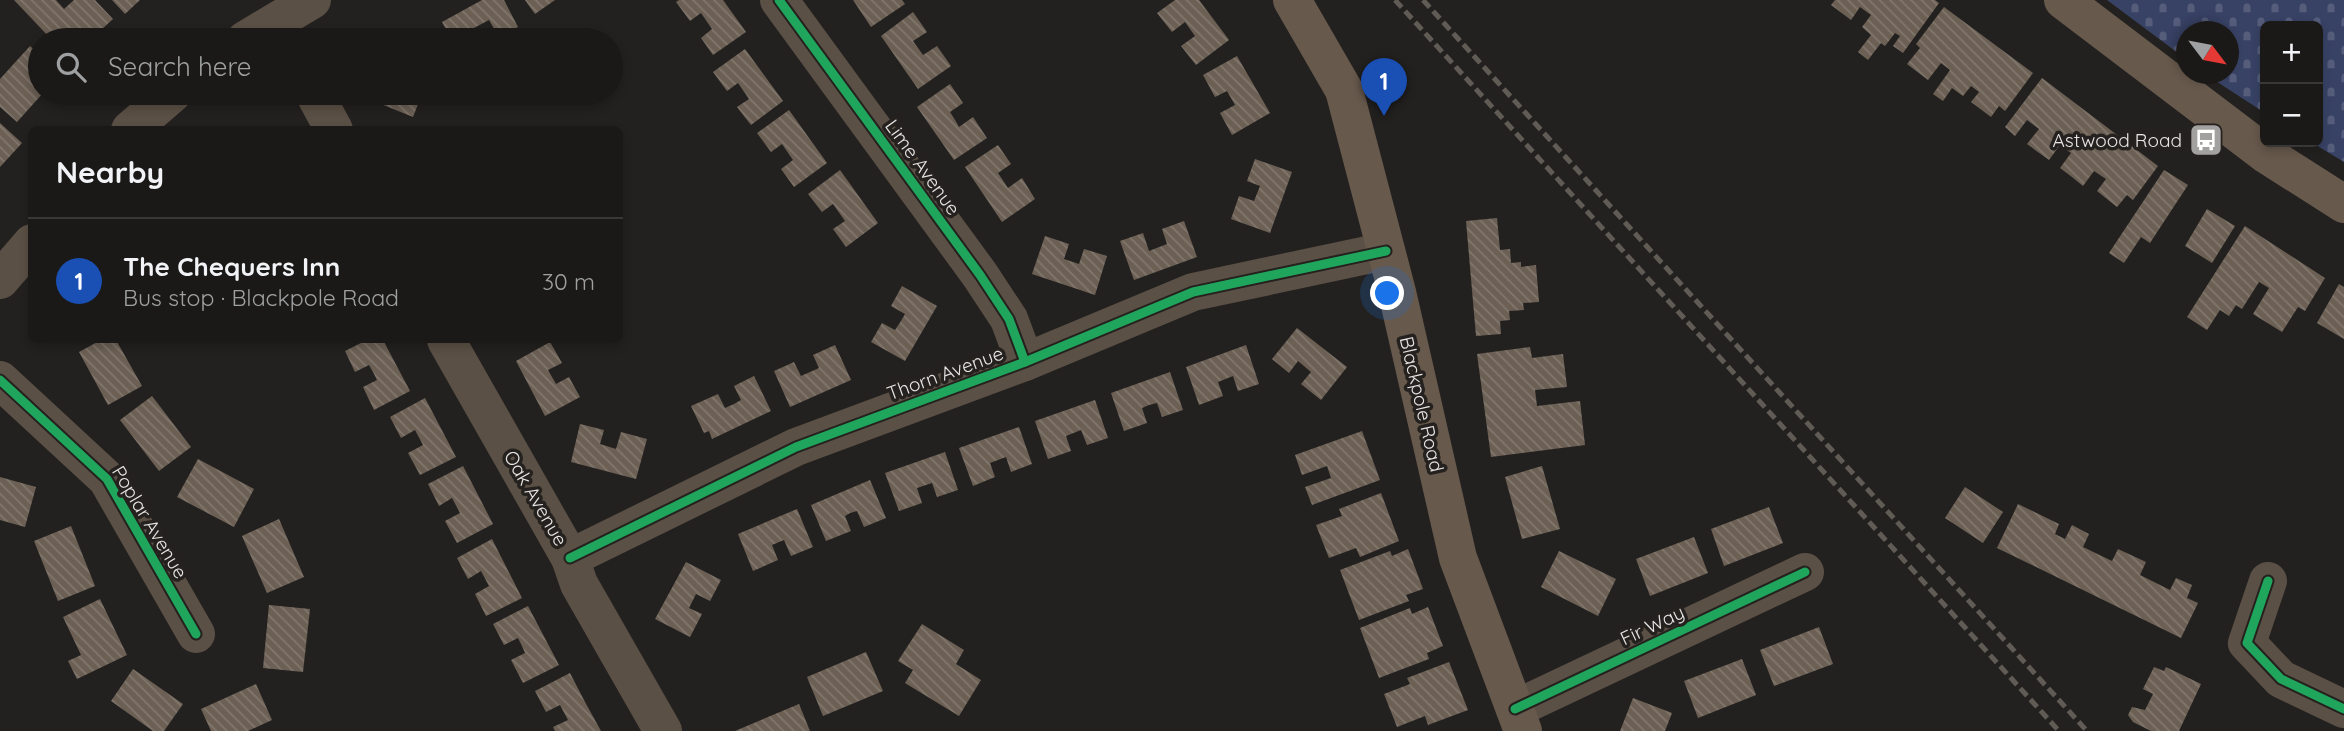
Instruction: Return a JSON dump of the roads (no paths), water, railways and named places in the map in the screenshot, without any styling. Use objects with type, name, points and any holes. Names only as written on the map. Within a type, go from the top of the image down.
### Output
[{"type":"main road","name":"Blackpole Road","points":[[1292,0],[1343,90],[1386,251],[1458,558],[1519,720]]},
{"type":"main road","points":[[2063,0],[2267,155],[2344,204]]},
{"type":"street","points":[[277,28],[312,0]]},
{"type":"street","name":"Lime Avenue","points":[[779,0],[980,275],[1009,319],[1025,362]]},
{"type":"street","points":[[135,126],[159,105]]},
{"type":"street","points":[[320,105],[332,126]]},
{"type":"street","points":[[0,280],[28,248]]},
{"type":"street","name":"Thorn Avenue","points":[[570,558],[796,447],[1025,362],[1193,292],[1386,251]]},
{"type":"street","name":"Oak Avenue","points":[[448,343],[570,558],[579,584],[663,731]]},
{"type":"street","name":"Poplar Avenue","points":[[0,380],[107,479],[196,634]]},
{"type":"street","name":"Fir Way","points":[[1519,720],[1805,572]]},
{"type":"street","points":[[2268,581],[2247,643],[2281,679],[2344,709]]},
{"type":"railway","points":[[1395,0],[2059,731]]},
{"type":"railway","points":[[1423,0],[2087,731]]},
{"type":"place","name":"The Chequers Inn","points":[[1384,116]]},
{"type":"place","name":"Astwood Road","points":[[2206,140]]}]
